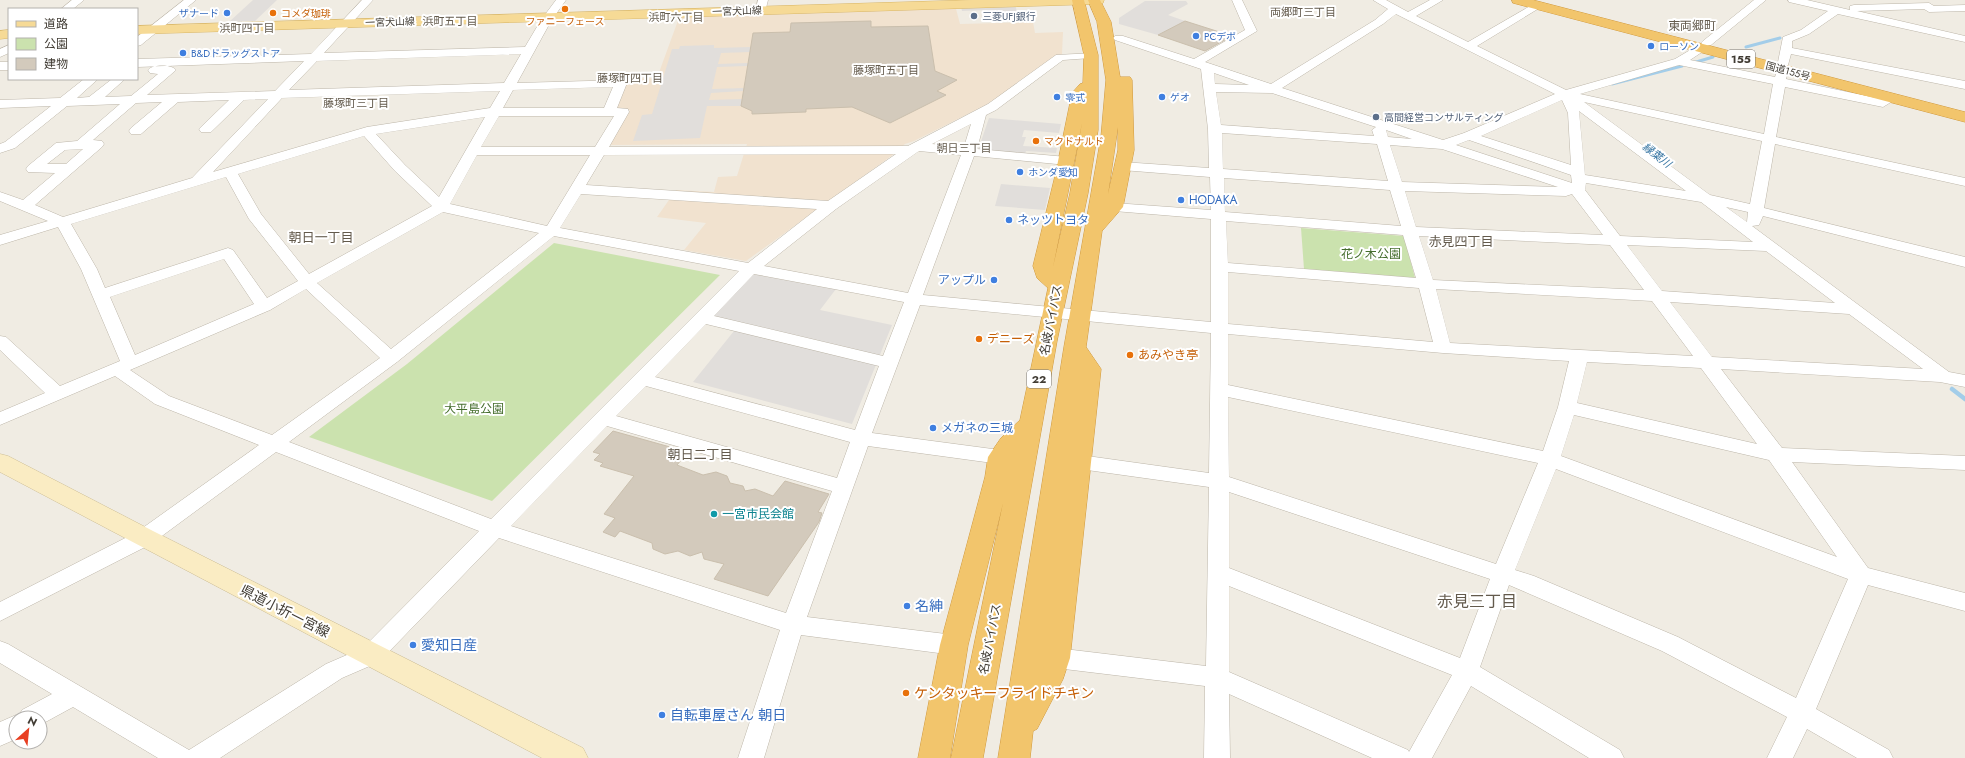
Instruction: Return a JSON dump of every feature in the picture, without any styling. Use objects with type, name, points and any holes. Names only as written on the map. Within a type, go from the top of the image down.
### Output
[{"type":"highway","name":"22","points":[[1089,0],[1104,22],[1116,31],[1119,38]]},
{"type":"highway","name":"名岐バイパス","points":[[967,758],[1052,314],[1079,193],[1090,130],[1091,79],[1089,0]]},
{"type":"highway","name":"国道155号","points":[[1518,0],[1543,1],[1704,46],[1965,110]]},
{"type":"highway","name":"22","points":[[1015,749],[1075,347],[1109,137],[1113,80],[1104,22]]},
{"type":"highway","points":[[1093,230],[1114,207],[1124,158],[1126,81],[1119,38]]},
{"type":"highway","name":"国道155号","points":[[1783,66],[1890,99],[1965,117]]},
{"type":"highway","points":[[1058,286],[1047,278],[1043,266],[1066,169],[1080,93],[1091,79]]},
{"type":"highway","points":[[1109,137],[1124,158]]},
{"type":"highway","points":[[1066,169],[1079,193]]},
{"type":"highway","name":"22","points":[[1015,749],[1048,679],[1056,658],[1090,369],[1075,347]]},
{"type":"highway","points":[[934,758],[954,645],[999,467],[1009,444],[1031,422]]},
{"type":"highway","points":[[999,467],[1014,516]]},
{"type":"main road","name":"一宮犬山線","points":[[138,30],[548,17],[762,5],[1089,0]]},
{"type":"main road","name":"県道小折一宮線","points":[[0,462],[144,538],[572,758]]},
{"type":"street","points":[[67,8],[79,0]]},
{"type":"street","points":[[138,42],[191,0]]},
{"type":"street","points":[[196,182],[368,0]]},
{"type":"street","points":[[0,419],[264,306],[308,283],[440,207],[528,50],[548,17],[561,0]]},
{"type":"street","points":[[1201,65],[1251,30],[1242,14],[1237,0]]},
{"type":"street","points":[[1378,0],[1565,94],[1965,393]]},
{"type":"street","points":[[1408,16],[1438,0]]},
{"type":"street","points":[[1215,128],[1442,145],[1468,136],[1565,94],[1679,61],[1704,46],[1761,0]]},
{"type":"street","points":[[1793,0],[1831,10],[1965,39]]},
{"type":"street","points":[[1470,46],[1543,1]]},
{"type":"street","points":[[1920,30],[1930,5]]},
{"type":"street","points":[[1752,234],[1771,138],[1787,38],[1805,32],[1831,10],[1930,5],[1965,8]]},
{"type":"street","points":[[1210,88],[1272,89],[1379,22],[1395,9]]},
{"type":"street","points":[[1119,38],[1574,188],[1578,183]]},
{"type":"street","points":[[138,63],[528,50]]},
{"type":"street","points":[[198,758],[334,671],[371,655],[750,269],[831,206],[913,149],[992,107],[1060,57],[1090,55]]},
{"type":"street","points":[[1679,61],[1783,66],[1965,85]]},
{"type":"street","points":[[1201,65],[1210,88],[1215,128],[1220,267],[1217,758]]},
{"type":"street","points":[[84,141],[170,70],[138,71]]},
{"type":"street","points":[[0,149],[10,145],[91,80]]},
{"type":"street","points":[[92,101],[118,80]]},
{"type":"street","points":[[0,104],[621,83],[609,112]]},
{"type":"street","points":[[1565,94],[1771,138],[1965,182]]},
{"type":"street","points":[[1565,94],[1574,113],[1578,183],[1616,241],[1776,455],[1861,575]]},
{"type":"street","points":[[206,129],[240,96]]},
{"type":"street","points":[[136,131],[175,98]]},
{"type":"street","points":[[0,240],[367,131],[492,112],[623,112],[551,230],[391,358],[144,538],[0,612]]},
{"type":"street","points":[[751,758],[793,625],[861,438],[969,152],[980,113]]},
{"type":"street","points":[[1376,122],[1426,284],[1443,348]]},
{"type":"street","points":[[367,131],[400,168],[440,207],[750,269],[913,299],[1052,314],[1443,348],[1944,376],[1965,381]]},
{"type":"street","points":[[1468,136],[1578,183]]},
{"type":"street","points":[[472,151],[913,149],[969,152],[1066,169]]},
{"type":"street","points":[[1124,158],[1217,172],[1395,186],[1578,183],[1706,199],[1757,210],[1965,262]]},
{"type":"street","points":[[26,206],[70,168]]},
{"type":"street","points":[[230,172],[254,216],[308,283],[391,358]]},
{"type":"street","points":[[576,189],[831,206]]},
{"type":"street","points":[[0,196],[63,222],[89,269],[100,296],[123,366],[162,400],[495,529],[793,625],[954,645]]},
{"type":"street","points":[[1114,207],[1409,231],[1770,247]]},
{"type":"street","points":[[100,296],[228,253],[264,306]]},
{"type":"street","points":[[1220,267],[1426,284],[1658,296],[1852,309]]},
{"type":"street","points":[[701,318],[889,363]]},
{"type":"street","points":[[0,341],[58,394]]},
{"type":"street","points":[[1419,758],[1467,671],[1502,574],[1550,459],[1567,407],[1579,356]]},
{"type":"street","points":[[642,379],[861,438],[999,467]]},
{"type":"street","points":[[1220,389],[1550,459],[1861,575],[1965,602]]},
{"type":"street","points":[[1567,407],[1776,455],[1965,463]]},
{"type":"street","points":[[603,419],[844,487]]},
{"type":"street","points":[[1080,462],[1218,481],[1526,582],[1670,644],[1802,713],[1880,758]]},
{"type":"street","points":[[1218,573],[1467,671],[1611,758]]},
{"type":"street","points":[[1780,758],[1802,713],[1861,575]]},
{"type":"street","points":[[0,651],[181,758]]},
{"type":"street","points":[[1056,658],[1217,677],[1399,758]]},
{"type":"street","points":[[45,710],[73,694]]},
{"type":"shaded area","points":[[253,0],[277,0],[255,21],[229,22]]},
{"type":"shaded area","points":[[1145,1],[1186,1],[1188,4],[1168,15],[1185,21],[1158,35],[1119,24],[1119,18]]},
{"type":"shaded area","points":[[1015,4],[1019,20],[990,21],[987,10],[962,11],[961,6]]},
{"type":"shaded area","points":[[955,5],[960,24],[1033,22],[1035,33],[1063,32],[1062,54],[990,103],[914,141],[905,144],[890,157],[746,261],[684,250],[706,223],[657,217],[676,190],[714,192],[718,177],[737,176],[747,144],[608,145],[630,110],[614,110],[626,79],[657,78],[680,15]]},
{"type":"shaded area","points":[[714,45],[714,48],[751,47],[750,52],[721,53],[718,64],[748,63],[748,66],[717,67],[712,89],[744,88],[743,91],[711,93],[709,100],[742,99],[741,106],[707,106],[700,138],[633,141],[642,115],[652,114],[672,49],[679,49],[680,46]]},
{"type":"shaded area","points":[[989,118],[1061,124],[1059,133],[1024,130],[1022,137],[1026,137],[1023,146],[1057,148],[1056,153],[1026,151],[1025,154],[978,150]]},
{"type":"shaded area","points":[[1001,184],[1050,188],[1045,210],[995,206]]},
{"type":"shaded area","points":[[753,274],[836,289],[820,310],[892,325],[852,424],[693,382],[738,326],[709,320]]},
{"type":"green space","name":"花ノ木公園","points":[[1301,228],[1404,236],[1415,278],[1304,269]]},
{"type":"green space","name":"大平島公園","points":[[554,243],[720,275],[492,501],[309,437],[407,364]]},
{"type":"building","points":[[871,21],[871,27],[928,26],[935,71],[957,80],[937,91],[946,95],[890,123],[852,107],[806,109],[806,112],[752,114],[752,111],[741,106],[753,33],[790,32],[791,23]]},
{"type":"building","name":"PCデポ","points":[[1185,21],[1232,36],[1205,51],[1158,35]]},
{"type":"building","name":"一宮市民会館","points":[[613,431],[688,452],[677,465],[703,475],[716,472],[727,476],[730,483],[743,486],[745,491],[755,489],[773,496],[785,481],[829,494],[818,512],[822,513],[819,522],[768,596],[714,579],[724,564],[704,559],[702,552],[690,556],[678,551],[665,554],[653,549],[652,543],[620,531],[615,537],[603,532],[615,518],[604,514],[634,476],[600,466],[603,463],[594,460],[600,454],[593,452]]},
{"type":"waterway","name":"縁葉川","points":[[1746,47],[1780,38]]},
{"type":"waterway","name":"縁葉川","points":[[1693,63],[1713,57]]},
{"type":"waterway","name":"縁葉川","points":[[1612,84],[1682,66]]},
{"type":"waterway","name":"縁葉川","points":[[1952,389],[1965,399]]},
{"type":"place","name":"ファニーフェース","points":[[565,9]]},
{"type":"place","name":"ザナード","points":[[227,13]]},
{"type":"place","name":"コメダ珈琲","points":[[273,13]]},
{"type":"place","name":"三菱UFJ銀行","points":[[974,16]]},
{"type":"place","name":"PCデポ","points":[[1196,36]]},
{"type":"place","name":"ローソン","points":[[1651,46]]},
{"type":"place","name":"B&Dドラッグストア","points":[[183,53]]},
{"type":"place","name":"零式","points":[[1057,97]]},
{"type":"place","name":"ゲオ","points":[[1162,97]]},
{"type":"place","name":"高間経営コンサルティング","points":[[1376,117]]},
{"type":"place","name":"マクドナルド","points":[[1036,141]]},
{"type":"place","name":"ホンダ愛知","points":[[1020,172]]},
{"type":"place","name":"HODAKA","points":[[1181,200]]},
{"type":"place","name":"ネッツトヨタ","points":[[1009,220]]},
{"type":"place","name":"アップル","points":[[994,280]]},
{"type":"place","name":"デニーズ","points":[[979,339]]},
{"type":"place","name":"あみやき亭","points":[[1130,355]]},
{"type":"place","name":"メガネの三城","points":[[933,428]]},
{"type":"place","name":"一宮市民会館","points":[[714,514]]},
{"type":"place","name":"名紳","points":[[907,606]]},
{"type":"place","name":"愛知日産","points":[[413,645]]},
{"type":"place","name":"ケンタッキーフライドチキン","points":[[906,693]]},
{"type":"place","name":"自転車屋さん 朝日","points":[[662,715]]},
{"type":"district","name":"両郷町三丁目","points":[[1303,12]]},
{"type":"district","name":"浜町六丁目","points":[[676,17]]},
{"type":"district","name":"浜町五丁目","points":[[450,21]]},
{"type":"district","name":"東両郷町","points":[[1692,26]]},
{"type":"district","name":"浜町四丁目","points":[[247,28]]},
{"type":"district","name":"藤塚町五丁目","points":[[886,70]]},
{"type":"district","name":"藤塚町四丁目","points":[[630,78]]},
{"type":"district","name":"藤塚町三丁目","points":[[356,103]]},
{"type":"district","name":"朝日三丁目","points":[[964,148]]},
{"type":"district","name":"朝日一丁目","points":[[321,237]]},
{"type":"district","name":"赤見四丁目","points":[[1461,241]]},
{"type":"district","name":"朝日二丁目","points":[[700,454]]},
{"type":"district","name":"赤見三丁目","points":[[1477,601]]}]
